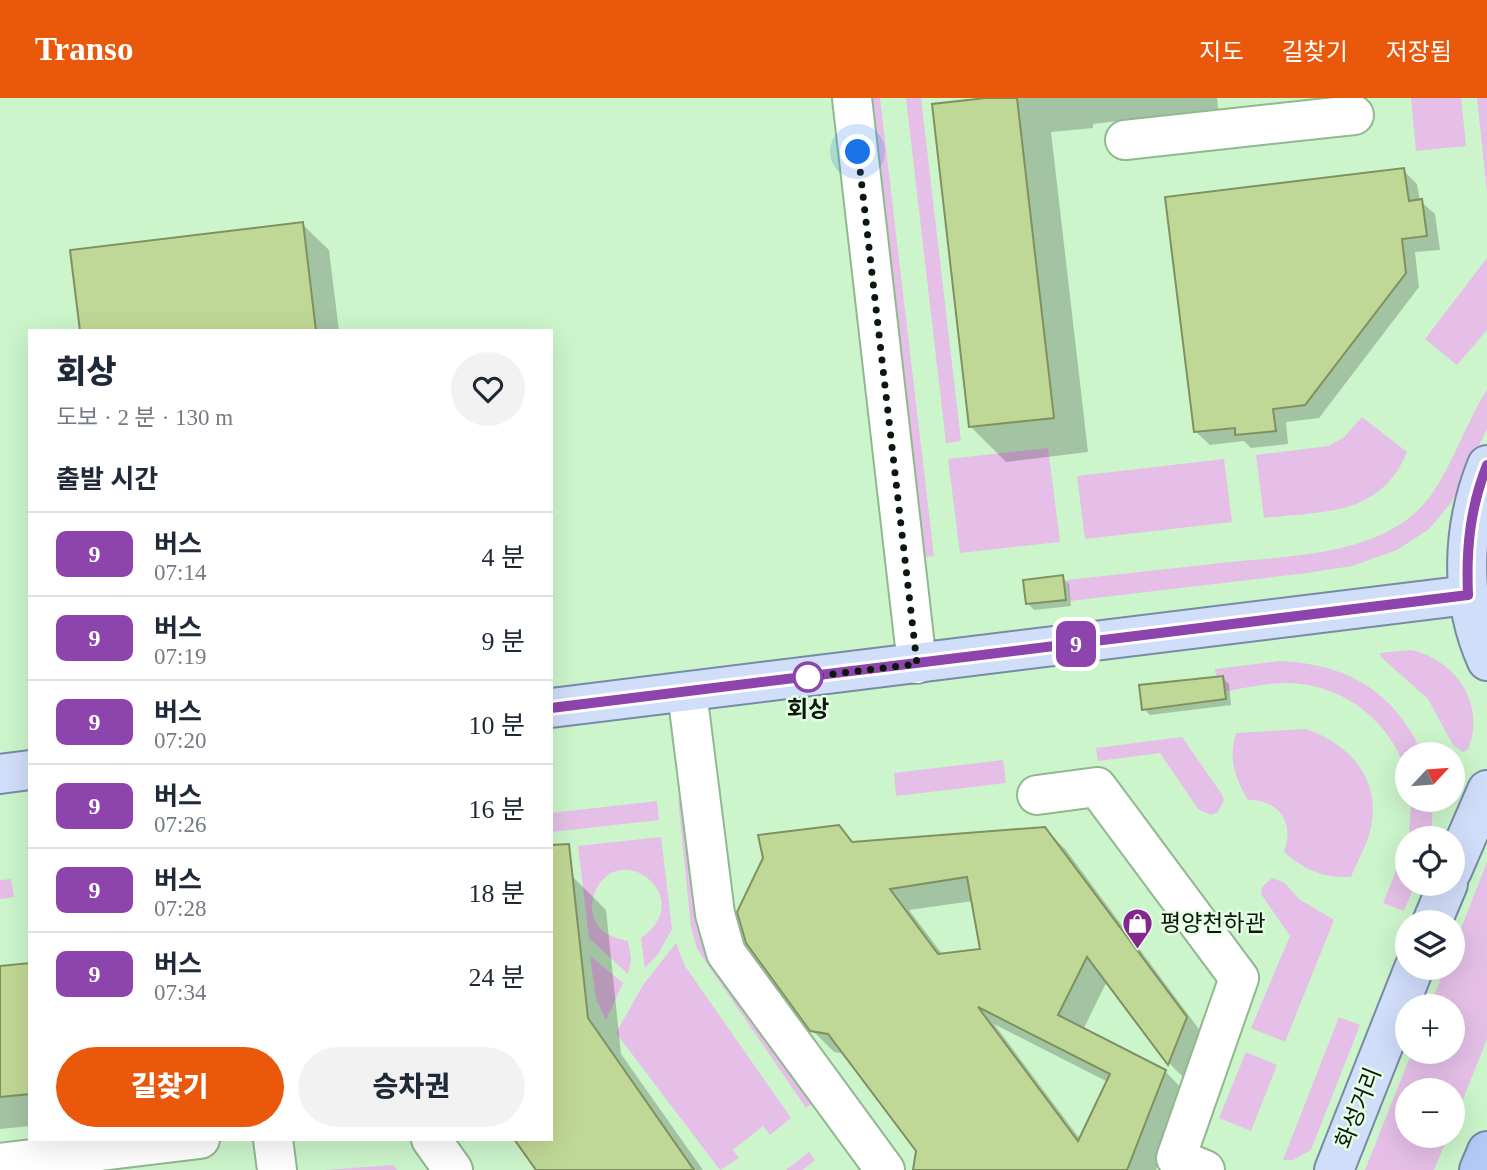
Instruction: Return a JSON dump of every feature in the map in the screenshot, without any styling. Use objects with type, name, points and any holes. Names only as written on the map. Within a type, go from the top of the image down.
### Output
[{"type":"highway","points":[[1479,1170],[1487,1150]]},
{"type":"main road","points":[[1487,464],[1470,515],[1466,559],[1468,595],[1479,643],[1487,662]]},
{"type":"main road","points":[[553,708],[1468,595]]},
{"type":"main road","points":[[0,774],[28,770]]},
{"type":"main road","points":[[1465,842],[1487,790]]},
{"type":"main road","name":"화성거리","points":[[1334,1170],[1409,980]]},
{"type":"street","points":[[852,98],[917,664]]},
{"type":"street","points":[[1125,140],[1259,112],[1354,116]]},
{"type":"street","points":[[687,692],[715,914],[726,953],[885,1170]]},
{"type":"street","points":[[1037,795],[1097,787],[1239,978],[1176,1158],[1205,1170]]},
{"type":"street","points":[[0,1163],[183,1141]]},
{"type":"street","points":[[273,1141],[277,1170]]},
{"type":"street","points":[[432,1141],[453,1170]]},
{"type":"shaded area","points":[[872,98],[880,98],[934,556],[925,557]]},
{"type":"shaded area","points":[[906,98],[921,98],[961,441],[946,443]]},
{"type":"shaded area","points":[[1411,98],[1461,98],[1466,146],[1416,151]]},
{"type":"shaded area","points":[[1477,98],[1487,98],[1487,193]]},
{"type":"shaded area","points":[[1487,258],[1487,330],[1457,365],[1425,339]]},
{"type":"shaded area","points":[[1487,390],[1487,429],[1451,503],[1429,529],[1397,550],[1352,566],[1070,601],[1067,580],[1322,552],[1372,538],[1395,527],[1415,513],[1436,487]]},
{"type":"shaded area","points":[[1362,417],[1407,452],[1396,473],[1382,489],[1348,507],[1264,518],[1256,455],[1329,446],[1344,437]]},
{"type":"shaded area","points":[[1048,448],[1060,542],[960,553],[948,459]]},
{"type":"shaded area","points":[[1224,459],[1232,522],[1085,539],[1077,476]]},
{"type":"shaded area","points":[[1411,650],[1427,655],[1453,673],[1470,700],[1473,732],[1468,749],[1465,751],[1465,742],[1451,742],[1428,699],[1381,657],[1380,653]]},
{"type":"shaded area","points":[[1281,661],[1328,668],[1367,685],[1383,698],[1398,713],[1416,742],[1395,742],[1395,747],[1376,721],[1360,708],[1343,697],[1304,684],[1283,683],[1219,693],[1215,669]]},
{"type":"shaded area","points":[[1306,729],[1336,744],[1348,754],[1366,778],[1371,793],[1373,809],[1370,833],[1351,877],[1315,872],[1284,852],[1287,832],[1282,815],[1268,804],[1248,800],[1236,776],[1233,751],[1236,733]]},
{"type":"shaded area","points":[[1182,737],[1224,800],[1218,812],[1211,815],[1198,809],[1160,753],[1098,761],[1096,748]]},
{"type":"shaded area","points":[[1003,760],[1006,783],[896,796],[894,773]]},
{"type":"shaded area","points":[[684,798],[697,927],[703,946],[811,1104],[806,1108],[697,949],[691,927],[678,799]]},
{"type":"shaded area","points":[[657,801],[659,820],[553,832],[553,813]]},
{"type":"shaded area","points":[[1410,812],[1432,812],[1432,826],[1410,826]]},
{"type":"shaded area","points":[[661,837],[672,929],[658,954],[645,968],[641,938],[656,923],[662,907],[659,893],[651,880],[638,872],[624,870],[610,874],[598,886],[593,898],[593,914],[599,928],[628,941],[631,958],[628,974],[589,938],[578,846]]},
{"type":"shaded area","points":[[1487,862],[1487,1039],[1465,1094],[1465,1078],[1402,1078],[1407,1064],[1465,1064],[1465,994],[1435,994],[1440,980],[1465,980],[1465,918]]},
{"type":"shaded area","points":[[1395,874],[1395,896],[1410,896],[1404,910],[1383,903]]},
{"type":"shaded area","points":[[1272,878],[1285,883],[1299,899],[1334,920],[1285,1042],[1251,1028],[1290,936],[1261,894],[1262,887]]},
{"type":"shaded area","points":[[11,879],[14,897],[0,899],[0,880]]},
{"type":"shaded area","points":[[676,943],[685,966],[791,1118],[770,1135],[763,1126],[733,1150],[739,1158],[720,1170],[616,1033],[643,985]]},
{"type":"shaded area","points":[[590,956],[623,983],[606,1020],[596,999]]},
{"type":"shaded area","points":[[1339,1017],[1360,1025],[1311,1150],[1293,1160],[1283,1160]]},
{"type":"shaded area","points":[[1246,1052],[1277,1065],[1251,1131],[1219,1118]]},
{"type":"shaded area","points":[[1395,1095],[1395,1148],[1443,1148],[1434,1170],[1365,1170]]},
{"type":"shaded area","points":[[809,1152],[815,1160],[803,1170],[786,1170]]},
{"type":"shaded area","points":[[393,1165],[397,1170],[325,1170]]},
{"type":"building","points":[[986,98],[1017,98],[1054,418],[969,427],[932,104]]},
{"type":"building","points":[[1404,168],[1409,201],[1422,199],[1427,236],[1402,239],[1406,273],[1305,405],[1273,409],[1276,431],[1235,435],[1235,428],[1194,432],[1165,197]]},
{"type":"building","points":[[303,222],[316,329],[80,329],[70,250]]},
{"type":"building","points":[[1063,575],[1066,600],[1026,604],[1023,580]]},
{"type":"building","points":[[1223,676],[1226,699],[1142,710],[1139,685]]},
{"type":"building","points":[[839,825],[852,842],[1045,827],[1187,1017],[1168,1065],[1087,957],[1058,1015],[1166,1070],[1127,1170],[913,1170],[916,1151],[828,1034],[810,1031],[746,943],[737,912],[763,858],[758,835]],"holes":[[[967,877],[980,949],[938,954],[890,889]],[[978,1007],[1110,1074],[1078,1141]]]},
{"type":"building","points":[[569,844],[588,1018],[694,1170],[536,1170],[515,1141],[553,1141],[553,845]]},
{"type":"building","points":[[28,963],[28,1094],[0,1097],[0,966]]},
{"type":"bus line","name":"9","points":[[553,708],[1468,595],[1466,559],[1470,515],[1487,465]]},
{"type":"place","name":"회상","points":[[808,677]]},
{"type":"place","name":"평양천하관","points":[[1137,950]]},
{"type":"route","points":[[808,677],[917,664],[858,152]]}]
